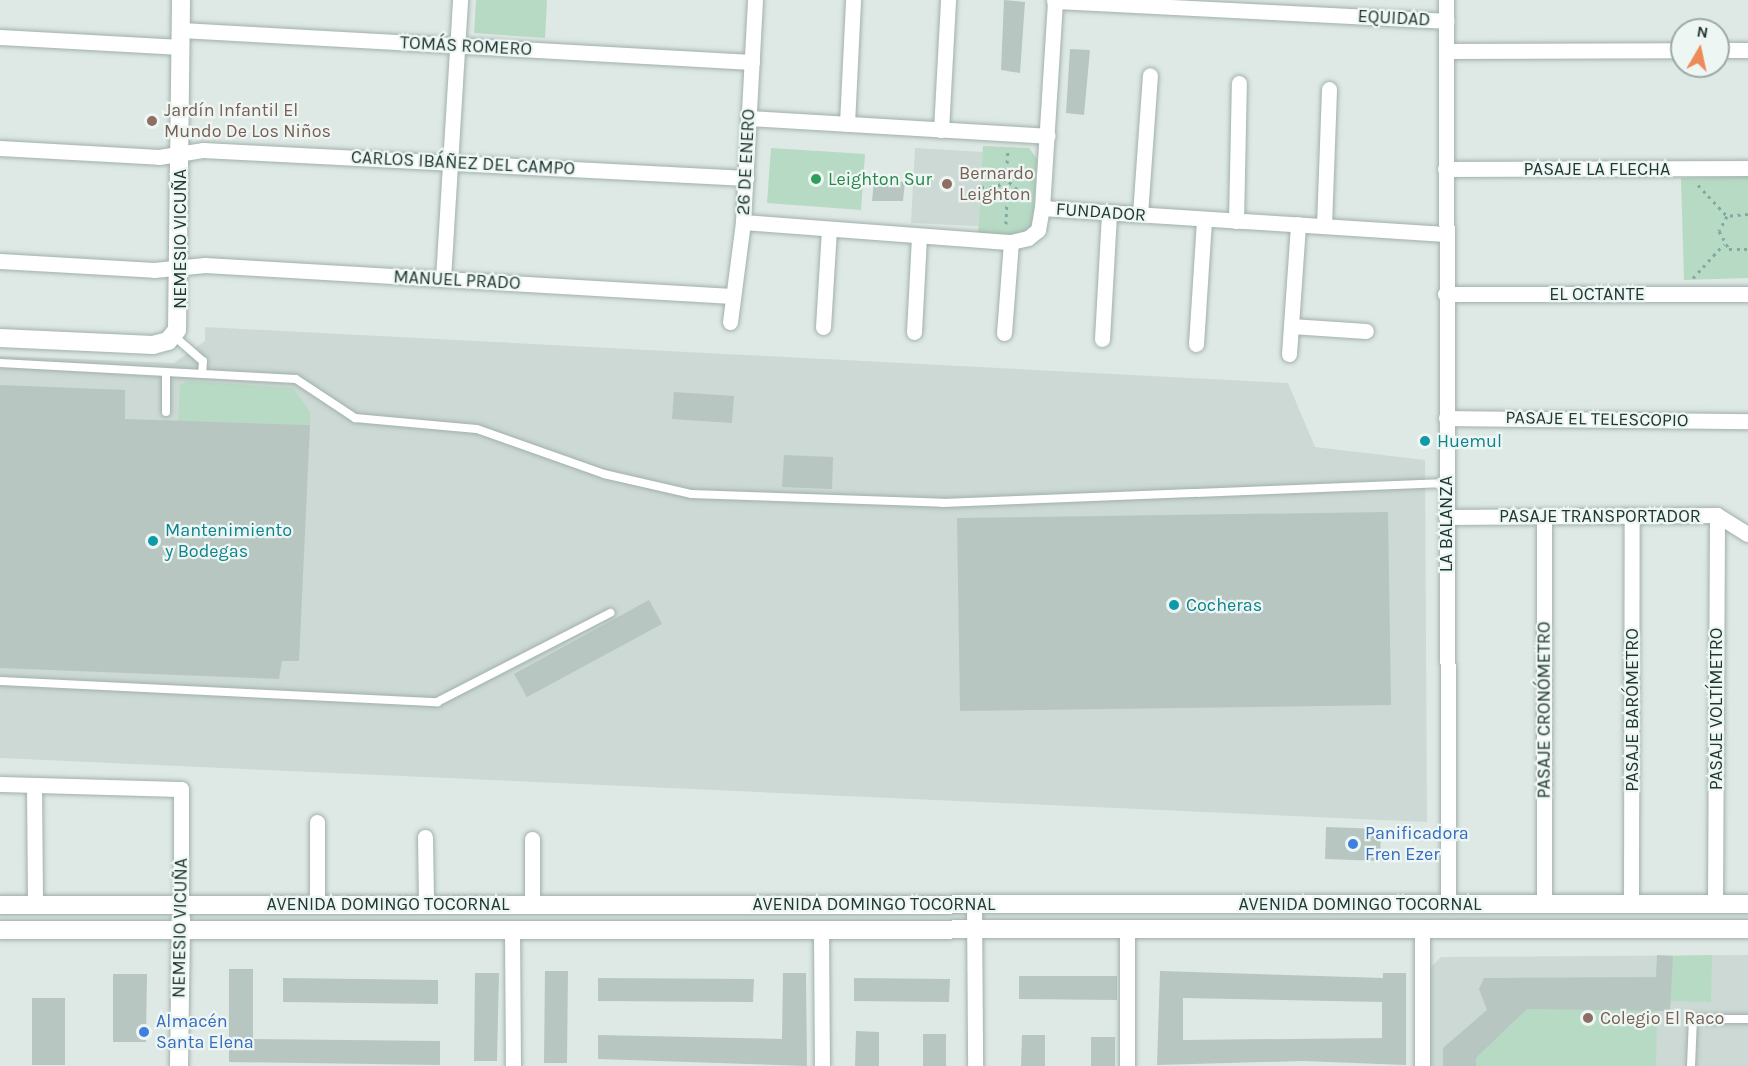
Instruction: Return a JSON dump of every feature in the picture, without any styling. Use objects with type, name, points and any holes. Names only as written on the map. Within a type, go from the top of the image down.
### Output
[{"type":"main road","name":"NEMESIO VICUÑA","points":[[174,336],[180,313],[181,267],[181,0]]},
{"type":"main road","points":[[0,338],[153,345],[174,336]]},
{"type":"main road","name":"NEMESIO VICUÑA","points":[[178,1066],[181,904]]},
{"type":"main road","name":"AVENIDA DOMINGO TOCORNAL","points":[[0,905],[1748,904]]},
{"type":"main road","name":"AVENIDA DOMINGO TOCORNAL","points":[[0,930],[1748,929]]},
{"type":"street","points":[[443,279],[460,0]]},
{"type":"street","name":"26 DE ENERO","points":[[730,322],[743,222],[756,0]]},
{"type":"street","points":[[847,124],[853,0]]},
{"type":"street","points":[[941,130],[948,0]]},
{"type":"street","name":"LA BALANZA","points":[[1446,0],[1448,903]]},
{"type":"street","points":[[1042,208],[1054,1]]},
{"type":"street","name":"EQUIDAD","points":[[1054,1],[1446,21]]},
{"type":"street","name":"TOMÁS ROMERO","points":[[0,36],[457,45],[752,62]]},
{"type":"street","points":[[1446,51],[1670,50]]},
{"type":"street","points":[[1730,50],[1748,50]]},
{"type":"street","points":[[1140,214],[1150,75]]},
{"type":"street","points":[[1236,221],[1239,83]]},
{"type":"street","points":[[1324,226],[1329,89]]},
{"type":"street","points":[[748,118],[1047,136]]},
{"type":"street","name":"CARLOS IBÁÑEZ DEL CAMPO","points":[[0,148],[181,153],[203,150],[746,178]]},
{"type":"street","name":"PASAJE LA FLECHA","points":[[1446,169],[1748,168]]},
{"type":"street","name":"FUNDADOR","points":[[743,222],[919,236],[1008,236],[1038,230],[1042,208],[1445,234]]},
{"type":"street","points":[[1102,339],[1110,212]]},
{"type":"street","points":[[1196,344],[1204,219]]},
{"type":"street","points":[[1289,354],[1298,225]]},
{"type":"street","points":[[823,327],[829,230]]},
{"type":"street","points":[[914,332],[919,236]]},
{"type":"street","points":[[1004,333],[1008,236]]},
{"type":"street","name":"MANUEL PRADO","points":[[0,261],[443,279],[732,296]]},
{"type":"street","name":"EL OCTANTE","points":[[1445,294],[1748,294]]},
{"type":"street","points":[[1291,326],[1366,331]]},
{"type":"street","name":"PASAJE EL TELESCOPIO","points":[[1446,418],[1748,421]]},
{"type":"street","name":"PASAJE TRANSPORTADOR","points":[[1446,517],[1717,515],[1748,534]]},
{"type":"street","name":"PASAJE VOLTÍMETRO","points":[[1715,904],[1717,515]]},
{"type":"street","name":"PASAJE CRONÓMETRO","points":[[1544,516],[1544,904]]},
{"type":"street","name":"PASAJE BARÓMETRO","points":[[1631,903],[1632,516]]},
{"type":"street","points":[[0,784],[34,785],[35,905]]},
{"type":"street","name":"NEMESIO VICUÑA","points":[[34,785],[181,789],[181,904]]},
{"type":"street","points":[[317,822],[317,904]]},
{"type":"street","points":[[425,837],[426,904]]},
{"type":"street","points":[[532,839],[532,904]]},
{"type":"street","points":[[974,904],[975,1066]]},
{"type":"street","points":[[512,929],[513,1066]]},
{"type":"street","points":[[1127,929],[1127,1066]]},
{"type":"street","points":[[1422,929],[1422,1066]]},
{"type":"street","points":[[821,930],[822,1066]]},
{"type":"lane","points":[[174,336],[202,362],[202,374]]},
{"type":"lane","points":[[0,363],[304,381],[326,403],[355,418],[477,429],[604,474],[691,494],[943,503],[1446,483]]},
{"type":"lane","points":[[165,412],[166,372]]},
{"type":"lane","points":[[0,681],[437,702],[610,614]]},
{"type":"lane","points":[[1691,1066],[1693,1019],[1748,1019]]},
{"type":"path","points":[[996,188],[1006,179],[1008,150]]},
{"type":"path","points":[[1691,178],[1727,216]]},
{"type":"path","points":[[1006,179],[1017,189],[1024,190]]},
{"type":"path","points":[[981,187],[996,188],[1007,199],[1008,236]]},
{"type":"path","points":[[1007,199],[1017,189]]},
{"type":"path","points":[[1727,216],[1748,214]]},
{"type":"path","points":[[1727,216],[1719,231],[1724,244],[1737,251],[1748,249]]},
{"type":"path","points":[[1678,294],[1724,244]]},
{"type":"shaded area","name":"Bernardo Leighton","points":[[915,148],[983,152],[978,226],[911,223]]},
{"type":"shaded area","points":[[205,327],[1288,383],[1315,447],[1425,460],[1427,822],[0,758],[0,356],[174,363],[205,341]]},
{"type":"shaded area","name":"Colegio El Raco","points":[[1748,955],[1748,1066],[1428,1066],[1428,970],[1441,957]]},
{"type":"green space","points":[[476,0],[547,0],[545,38],[474,33]]},
{"type":"green space","points":[[983,146],[1029,148],[1037,159],[1033,225],[1022,235],[978,233]]},
{"type":"green space","name":"Leighton Sur","points":[[771,148],[865,154],[861,210],[767,203]]},
{"type":"green space","points":[[1748,176],[1748,278],[1684,280],[1681,178]]},
{"type":"green space","points":[[187,381],[293,388],[310,412],[310,425],[178,421],[180,385]]},
{"type":"green space","points":[[1712,955],[1711,1002],[1670,1001],[1673,956]]},
{"type":"green space","points":[[1527,1009],[1657,1010],[1656,1066],[1476,1066],[1476,1058]]},
{"type":"building","points":[[1004,0],[1025,2],[1020,73],[1001,70]]},
{"type":"building","points":[[1070,49],[1090,50],[1084,115],[1066,113]]},
{"type":"building","points":[[874,180],[905,182],[903,201],[872,201]]},
{"type":"building","name":"Mantenimiento y Bodegas","points":[[0,385],[125,390],[125,419],[310,425],[299,661],[282,661],[279,679],[0,668]]},
{"type":"building","points":[[674,392],[734,396],[732,423],[672,419]]},
{"type":"building","points":[[784,455],[833,457],[832,489],[782,487]]},
{"type":"building","name":"Cocheras","points":[[1388,512],[1391,705],[960,711],[957,518]]},
{"type":"building","points":[[649,600],[662,624],[527,697],[514,674]]},
{"type":"building","name":"Panificadora Fren Ezer","points":[[1326,827],[1381,829],[1380,861],[1325,859]]},
{"type":"building","points":[[1657,955],[1673,956],[1670,1011],[1527,1009],[1476,1058],[1476,1066],[1443,1066],[1443,1048],[1487,1010],[1479,989],[1484,978],[1656,977]]},
{"type":"building","points":[[229,969],[253,969],[253,1039],[440,1041],[440,1065],[229,1062]]},
{"type":"building","points":[[545,971],[568,971],[567,1063],[544,1063]]},
{"type":"building","points":[[1160,971],[1383,978],[1383,973],[1406,973],[1406,1065],[1303,1061],[1157,1065]],"holes":[[[1183,998],[1382,1002],[1382,1038],[1183,1040]]]},
{"type":"building","points":[[475,973],[499,973],[497,1061],[474,1061]]},
{"type":"building","points":[[783,973],[806,973],[807,1066],[598,1059],[598,1035],[782,1039]]},
{"type":"building","points":[[113,974],[147,974],[146,1042],[113,1042]]},
{"type":"building","points":[[1019,976],[1117,976],[1117,1000],[1019,999]]},
{"type":"building","points":[[283,978],[438,980],[438,1004],[283,1002]]},
{"type":"building","points":[[598,978],[754,979],[753,1002],[598,1001]]},
{"type":"building","points":[[854,978],[950,979],[949,1002],[854,1001]]},
{"type":"building","points":[[32,998],[65,998],[65,1065],[32,1065]]},
{"type":"building","points":[[856,1031],[879,1032],[879,1066],[855,1066]]},
{"type":"building","points":[[923,1034],[946,1034],[946,1066],[923,1066]]},
{"type":"building","points":[[1022,1035],[1045,1035],[1045,1066],[1021,1066]]},
{"type":"building","points":[[1091,1037],[1115,1037],[1115,1066],[1091,1066]]},
{"type":"place","name":"Jardín Infantil El Mundo De Los Niños","points":[[152,121]]},
{"type":"place","name":"Leighton Sur","points":[[816,179]]},
{"type":"place","name":"Bernardo Leighton","points":[[947,184]]},
{"type":"place","name":"Huemul","points":[[1425,441]]},
{"type":"place","name":"Mantenimiento y Bodegas","points":[[153,541]]},
{"type":"place","name":"Cocheras","points":[[1174,605]]},
{"type":"place","name":"Panificadora Fren Ezer","points":[[1353,844]]},
{"type":"place","name":"Colegio El Raco","points":[[1588,1018]]},
{"type":"place","name":"Almacén Santa Elena","points":[[144,1032]]}]
